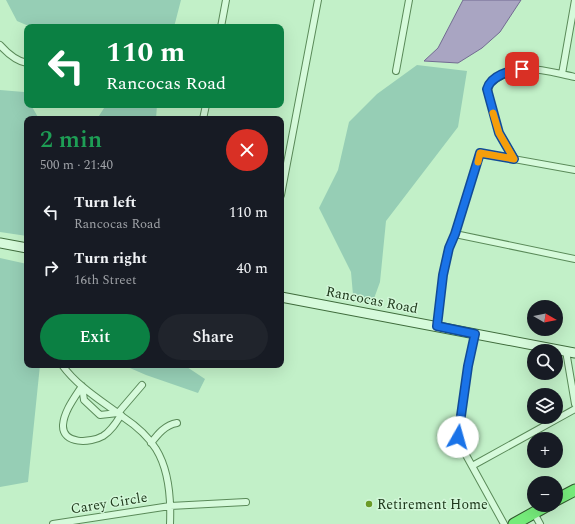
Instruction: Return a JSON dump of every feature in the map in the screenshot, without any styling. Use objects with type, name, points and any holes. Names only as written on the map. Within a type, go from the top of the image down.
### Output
[{"type":"highway","points":[[563,496],[575,490]]},
{"type":"highway","points":[[514,524],[534,513]]},
{"type":"main road","points":[[0,243],[24,247]]},
{"type":"main road","name":"Rancocas Road","points":[[284,298],[570,352]]},
{"type":"street","points":[[222,24],[226,0]]},
{"type":"street","points":[[284,180],[318,0]]},
{"type":"street","points":[[396,71],[409,0]]},
{"type":"street","points":[[562,74],[575,0]]},
{"type":"street","points":[[0,45],[12,57],[24,62]]},
{"type":"street","points":[[514,159],[499,133],[488,94],[489,84],[497,77],[509,72],[534,68],[575,77]]},
{"type":"street","points":[[437,326],[443,275],[449,248],[455,234],[480,153],[575,170]]},
{"type":"street","points":[[455,234],[575,259]]},
{"type":"street","points":[[475,334],[457,432],[461,446],[504,524]]},
{"type":"street","points":[[570,352],[575,404]]},
{"type":"street","points":[[65,368],[82,386],[120,414],[152,443],[159,454],[164,468],[170,506],[170,524]]},
{"type":"street","points":[[82,386],[67,412],[64,420],[64,429],[69,437],[85,441],[100,437],[109,431],[142,385]]},
{"type":"street","points":[[82,386],[84,400],[100,415],[120,414]]},
{"type":"street","points":[[472,466],[575,409]]},
{"type":"street","points":[[152,443],[162,430],[170,424],[177,423]]},
{"type":"street","name":"Carey Circle","points":[[52,524],[170,506],[246,502]]},
{"type":"street","points":[[534,513],[540,524]]},
{"type":"green space","points":[[6,0],[181,0],[175,24],[24,24],[17,21]]},
{"type":"green space","points":[[417,65],[467,71],[458,127],[386,221],[380,282],[372,304],[353,295],[351,272],[319,208],[338,170],[349,122],[377,94]]},
{"type":"green space","points":[[0,90],[24,92],[24,108],[33,108],[37,116],[24,116],[24,236],[0,232]]},
{"type":"green space","points":[[104,108],[157,108],[156,116],[99,116]]},
{"type":"green space","points":[[0,258],[24,263],[24,368],[40,368],[28,482],[0,487]]},
{"type":"green space","points":[[130,368],[188,368],[205,379],[198,393]]},
{"type":"shaded area","points":[[463,0],[521,0],[500,32],[482,48],[458,63],[424,61],[438,48]]},
{"type":"slow traffic","points":[[478,162],[480,153],[514,159],[499,133],[493,113]]},
{"type":"place","name":"Retirement Home","points":[[369,504]]},
{"type":"route","points":[[458,437],[457,432],[475,334],[437,326],[443,275],[449,248],[455,234],[480,153],[514,159],[499,133],[487,89],[489,84],[497,77],[522,69]]}]
